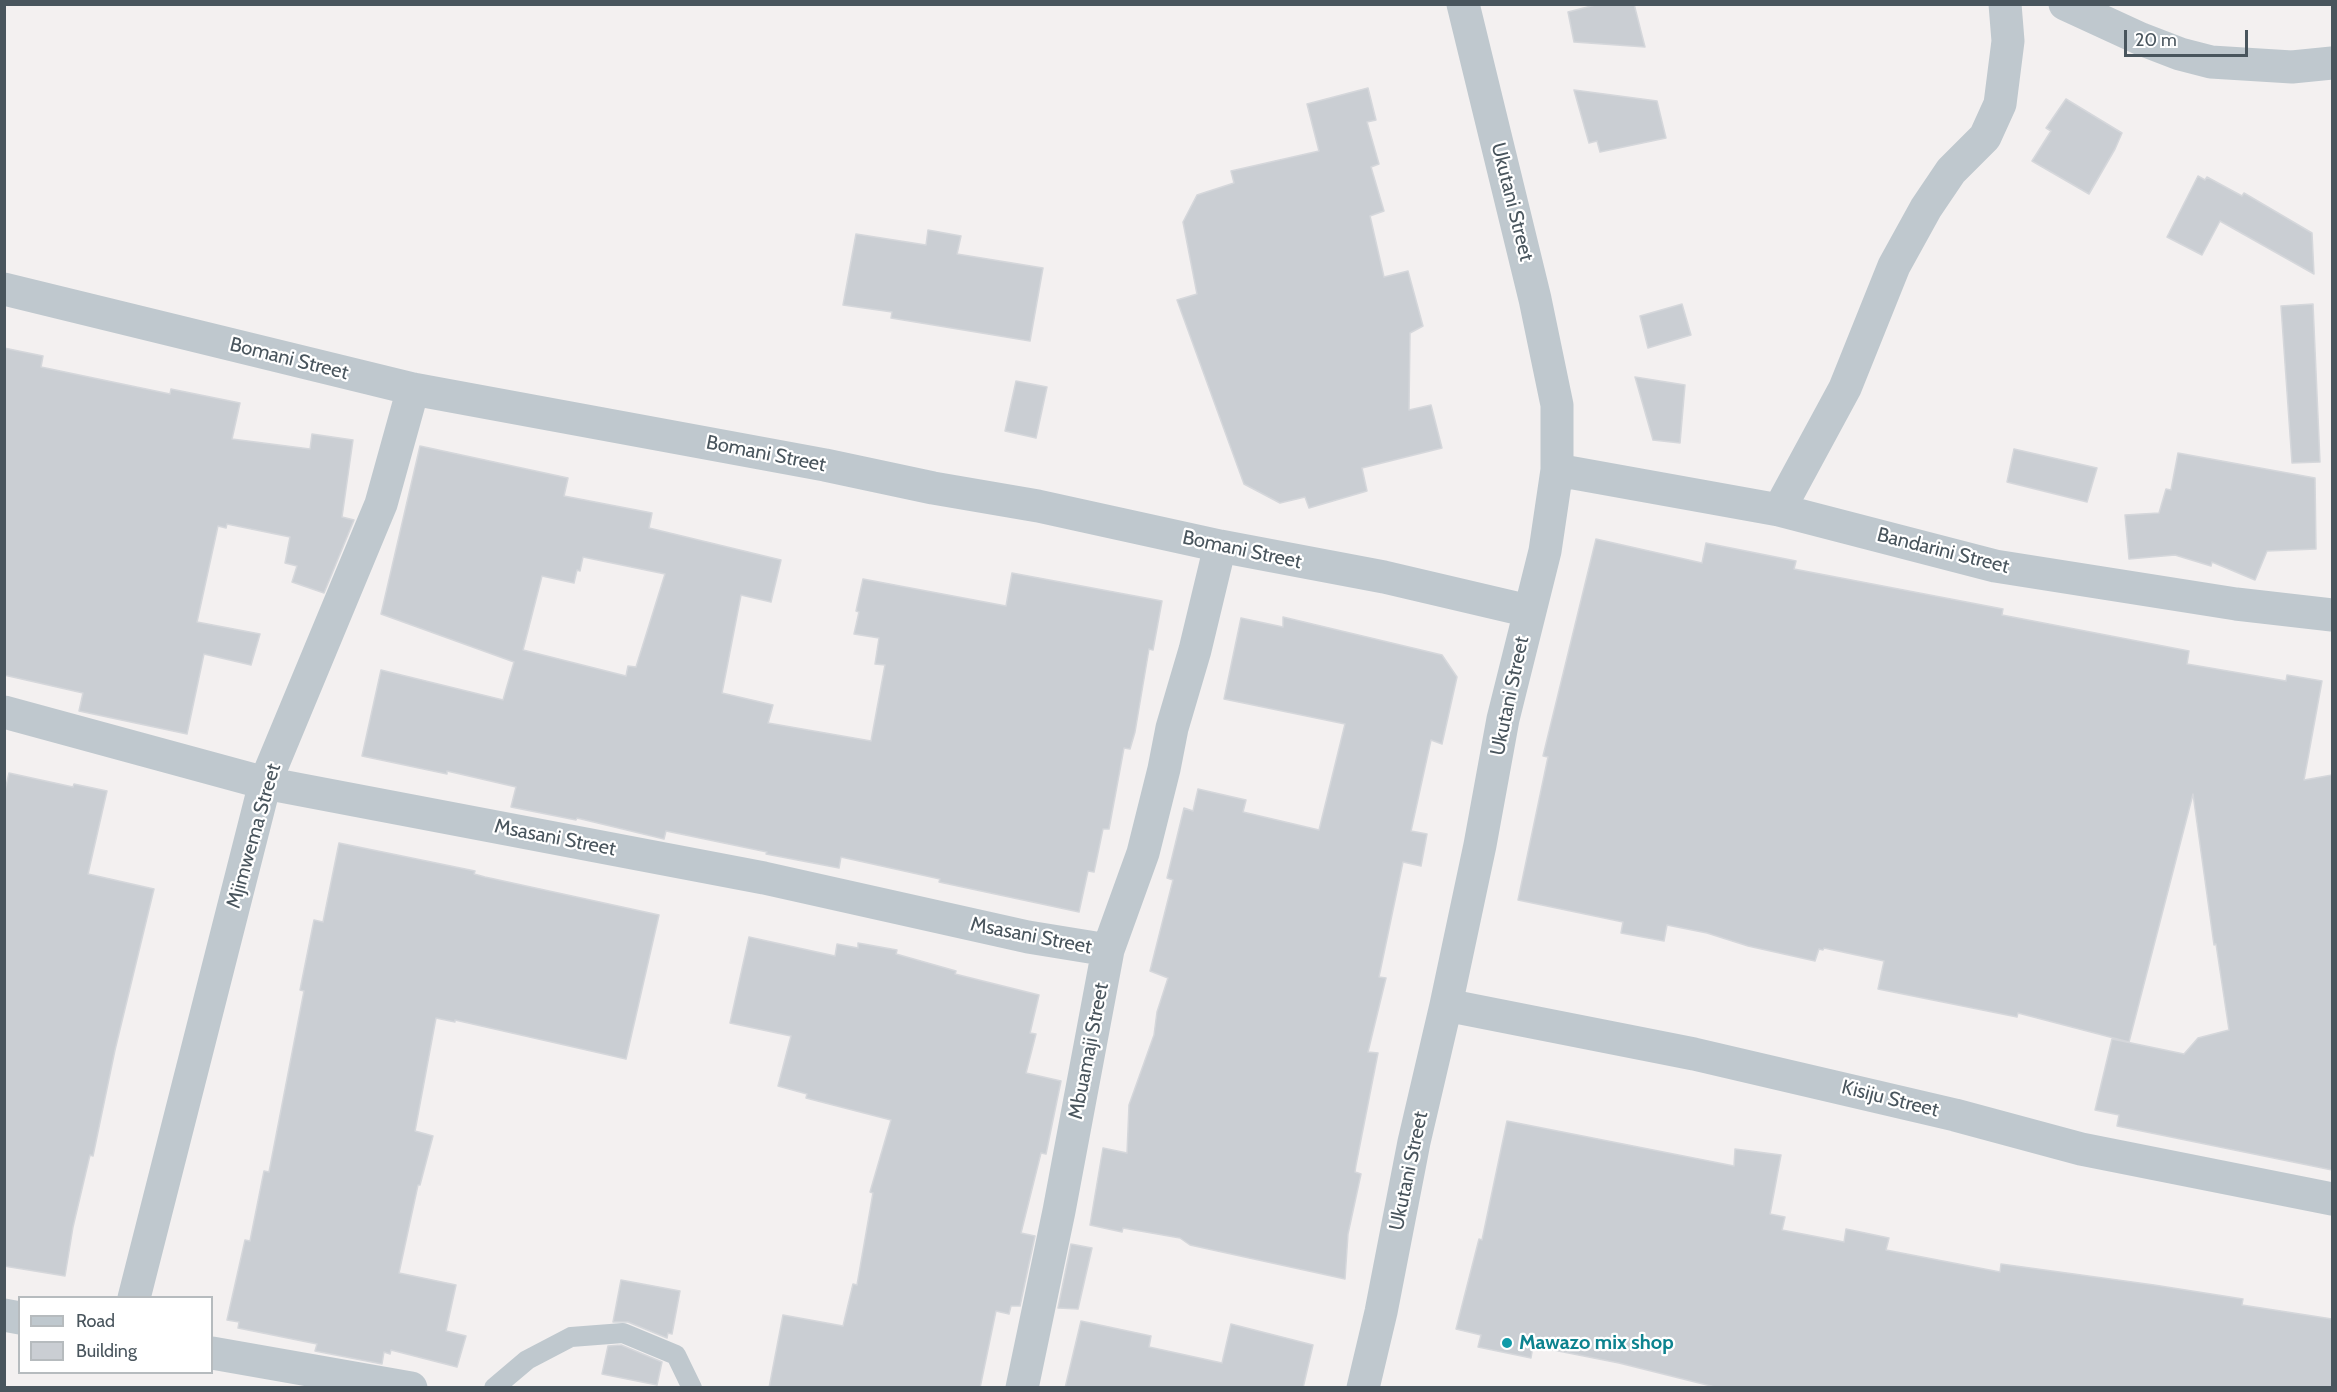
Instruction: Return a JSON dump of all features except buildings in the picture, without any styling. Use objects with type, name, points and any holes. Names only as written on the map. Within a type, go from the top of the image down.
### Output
[{"type":"street","name":"Ukutani Street","points":[[1363,1388],[1381,1312],[1414,1142],[1480,845],[1503,719],[1545,551],[1557,470],[1557,405],[1537,309],[1462,4]]},
{"type":"street","points":[[1779,510],[1845,388],[1894,266],[1926,208],[1951,171],[1985,136],[2001,104],[2008,41],[2005,4]]},
{"type":"street","points":[[2065,4],[2141,39],[2211,63],[2292,67],[2332,63]]},
{"type":"street","name":"Bomani Street","points":[[4,289],[413,388],[1038,506],[1220,546],[1384,577],[1529,611]]},
{"type":"street","name":"Mjimwema Street","points":[[135,1296],[266,783],[381,504],[413,388]]},
{"type":"street","name":"Bandarini Street","points":[[1557,470],[1779,510],[1995,566],[2236,604],[2332,615]]},
{"type":"street","name":"Mbuamaji Street","points":[[1022,1388],[1059,1211],[1108,950],[1143,853],[1172,728],[1195,650],[1220,546]]},
{"type":"street","name":"Msasani Street","points":[[4,712],[266,783],[764,878],[1028,937],[1108,950]]},
{"type":"street","name":"Kisiju Street","points":[[1446,1005],[1694,1054],[1944,1112],[2080,1149],[2332,1199]]},
{"type":"street","points":[[213,1353],[411,1388]]},
{"type":"lane","points":[[494,1388],[527,1360],[571,1337],[623,1333],[676,1355],[692,1388]]},
{"type":"place","name":"Mawazo mix shop","points":[[1507,1343]]}]
